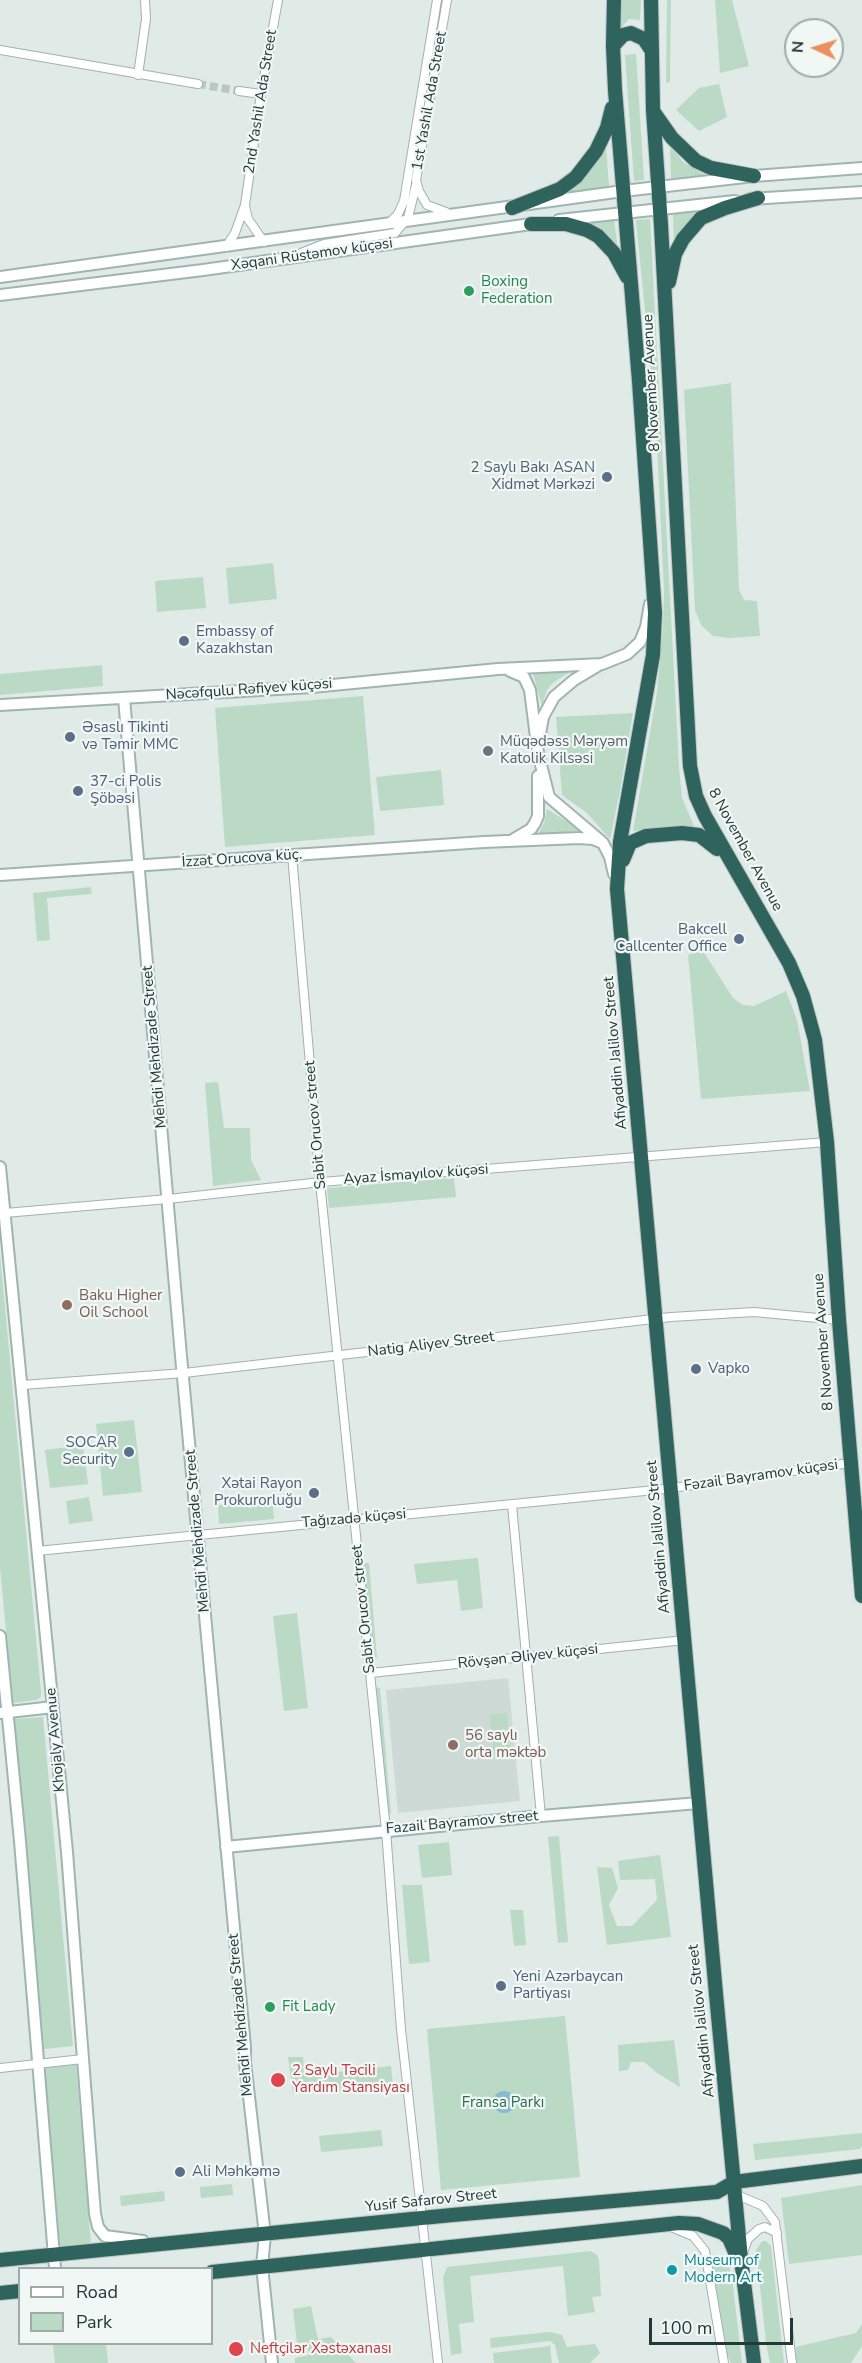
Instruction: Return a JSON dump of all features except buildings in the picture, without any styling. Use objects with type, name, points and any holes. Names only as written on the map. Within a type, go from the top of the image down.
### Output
[{"type":"highway","points":[[512,208],[560,189],[583,170],[608,128],[615,90],[614,0]]},
{"type":"highway","name":"8 November Avenue","points":[[651,0],[653,110],[690,766],[700,806],[731,864],[779,944],[803,996],[809,1016],[819,1066],[827,1142],[850,1464],[862,1596]]},
{"type":"highway","points":[[613,46],[623,35],[632,33],[644,39],[652,51]]},
{"type":"highway","name":"8 November Avenue","points":[[615,90],[634,305],[654,586],[653,655],[620,842],[617,888]]},
{"type":"highway","points":[[653,110],[672,138],[696,161],[711,168],[754,176]]},
{"type":"highway","points":[[665,311],[675,254],[691,228],[710,213],[758,198]]},
{"type":"highway","points":[[531,224],[566,225],[587,230],[598,236],[607,244],[622,266],[634,305]]},
{"type":"highway","points":[[617,888],[628,847],[638,838],[646,836],[682,833],[699,835],[708,840],[731,864]]},
{"type":"highway","name":"Afiyaddin Jalilov Street","points":[[617,888],[699,1803],[742,2261],[754,2363]]},
{"type":"highway","name":"Yusif Safarov Street","points":[[0,2260],[54,2262],[180,2243],[422,2218],[717,2192],[862,2166]]},
{"type":"highway","points":[[213,2272],[661,2224],[698,2224],[718,2231],[729,2238],[742,2261]]},
{"type":"highway","points":[[0,2294],[18,2291]]},
{"type":"main road","points":[[0,277],[623,191],[754,176],[862,168]]},
{"type":"main road","points":[[660,208],[758,198],[862,192]]},
{"type":"main road","name":"Xəqani Rüstəmov küçəsi","points":[[0,295],[660,208]]},
{"type":"main road","points":[[508,841],[526,833],[538,816],[540,730],[548,706],[563,688],[602,664],[627,654],[640,642],[646,627],[654,586]]},
{"type":"main road","name":"Nəcəfqulu Rəfiyev küçəsi","points":[[0,705],[334,685],[498,669],[602,664]]},
{"type":"main road","points":[[498,669],[518,673],[528,682],[538,753],[549,797],[603,843],[612,863],[617,888]]},
{"type":"main road","name":"Mehdi Mehdizade Street","points":[[124,698],[245,2062],[265,2235],[262,2266],[272,2363]]},
{"type":"main road","name":"İzzət Orucova küç.","points":[[0,875],[484,842],[579,838],[593,839],[603,843]]},
{"type":"main road","name":"Khojaly Avenue","points":[[0,1167],[53,1707],[95,2214],[101,2232],[111,2238],[180,2243]]},
{"type":"main road","points":[[0,1636],[4,1712],[38,2064],[54,2262]]},
{"type":"main road","points":[[4,1712],[53,1707]]},
{"type":"main road","name":"Fazail Bayramov street","points":[[226,1846],[541,1815],[699,1803]]},
{"type":"street","points":[[138,75],[146,19],[145,0]]},
{"type":"street","name":"2nd Yashil Ada Street","points":[[225,247],[234,233],[245,205],[261,94],[278,0]]},
{"type":"street","name":"1st Yashil Ada Street","points":[[388,224],[398,214],[404,201],[437,0]]},
{"type":"street","name":"1st Yashil Ada Street","points":[[447,0],[416,180],[427,205],[439,211],[457,214]]},
{"type":"street","points":[[0,50],[198,84]]},
{"type":"street","points":[[238,91],[261,94]]},
{"type":"street","points":[[283,259],[324,244],[388,235],[400,229],[411,207],[416,180]]},
{"type":"street","points":[[245,205],[248,219],[264,242]]},
{"type":"street","name":"Sabit Orucov street","points":[[292,855],[321,1182],[386,1830],[401,2029],[438,2363]]},
{"type":"street","name":"Ayaz İsmayılov küçəsi","points":[[5,1213],[168,1199],[321,1182],[827,1142]]},
{"type":"street","name":"Natig Aliyev Street","points":[[23,1385],[184,1373],[656,1320],[754,1312],[839,1320]]},
{"type":"street","name":"Fəzail Bayramov küçəsi","points":[[671,1489],[850,1464]]},
{"type":"street","name":"Tağızadə küçəsi","points":[[37,1551],[354,1518],[671,1489]]},
{"type":"street","points":[[512,1505],[541,1815]]},
{"type":"street","name":"Rövşən Əliyev küçəsi","points":[[371,1673],[685,1640]]},
{"type":"street","points":[[0,2068],[83,2059]]},
{"type":"street","points":[[735,2188],[763,2206],[775,2222],[792,2363]]},
{"type":"street","points":[[661,2224],[693,2236],[705,2251],[724,2362]]},
{"type":"street","points":[[742,2261],[748,2239],[754,2231],[765,2227],[777,2233]]},
{"type":"shaded area","name":"56 saylı orta məktəb","points":[[508,1678],[520,1801],[398,1813],[386,1690]]},
{"type":"green space","points":[[621,0],[641,0],[640,20],[629,19],[620,29]]},
{"type":"green space","points":[[667,0],[671,0],[670,82],[666,83]]},
{"type":"green space","points":[[715,0],[732,0],[749,66],[720,73]]},
{"type":"green space","points":[[636,54],[644,180],[634,181],[625,55]]},
{"type":"green space","points":[[719,84],[727,117],[699,131],[676,110],[699,88]]},
{"type":"green space","points":[[606,144],[609,188],[563,195],[586,176],[597,163]]},
{"type":"green space","points":[[670,144],[683,162],[707,176],[671,180]]},
{"type":"green space","points":[[709,208],[689,221],[674,247],[673,213]]},
{"type":"green space","points":[[614,219],[618,251],[582,224]]},
{"type":"green space","points":[[650,219],[679,767],[682,798],[694,826],[633,831],[657,692],[664,591],[656,423],[636,220]]},
{"type":"green space","points":[[731,383],[739,590],[744,600],[757,601],[760,636],[728,638],[713,636],[701,625],[695,610],[684,390]]},
{"type":"green space","points":[[273,563],[277,599],[229,604],[226,568]]},
{"type":"green space","points":[[203,577],[206,608],[157,612],[155,581]]},
{"type":"green space","points":[[102,665],[103,686],[0,695],[0,674]]},
{"type":"green space","points":[[571,671],[554,682],[547,690],[542,706],[533,674]]},
{"type":"green space","points":[[363,696],[375,835],[225,847],[215,708]]},
{"type":"green space","points":[[633,713],[610,839],[587,813],[562,795],[556,717]]},
{"type":"green space","points":[[441,770],[444,805],[380,811],[376,777]]},
{"type":"green space","points":[[547,809],[582,831],[538,834],[544,823]]},
{"type":"green space","points":[[91,887],[92,894],[47,898],[50,940],[37,941],[33,893]]},
{"type":"green space","points":[[701,948],[733,998],[743,1005],[754,1006],[786,991],[797,1020],[810,1091],[701,1099],[688,955]]},
{"type":"green space","points":[[218,1082],[224,1128],[250,1128],[251,1160],[261,1180],[213,1186],[205,1083]]},
{"type":"green space","points":[[454,1178],[456,1197],[329,1208],[327,1188]]},
{"type":"green space","points":[[0,1254],[41,1692],[41,1697],[36,1700],[13,1703],[0,1568]]},
{"type":"green space","points":[[134,1420],[142,1492],[103,1496],[96,1424]]},
{"type":"green space","points":[[83,1445],[88,1484],[50,1488],[45,1450]]},
{"type":"green space","points":[[89,1497],[93,1521],[69,1524],[66,1501]]},
{"type":"green space","points":[[272,1500],[274,1519],[219,1524],[218,1505]]},
{"type":"green space","points":[[478,1558],[483,1608],[461,1611],[457,1580],[417,1584],[414,1564]]},
{"type":"green space","points":[[361,1563],[369,1563],[377,1658],[371,1658]]},
{"type":"green space","points":[[297,1613],[308,1708],[284,1711],[273,1616]]},
{"type":"green space","points":[[374,1687],[380,1688],[391,1813],[386,1814]]},
{"type":"green space","points":[[507,1713],[511,1758],[494,1759],[490,1714]]},
{"type":"green space","points":[[43,1717],[73,2046],[44,2049],[14,1719]]},
{"type":"green space","points":[[559,1836],[568,1942],[558,1943],[548,1837]]},
{"type":"green space","points":[[449,1842],[452,1875],[422,1878],[418,1845]]},
{"type":"green space","points":[[660,1855],[671,1937],[607,1945],[597,1867],[612,1868],[618,1888],[609,1905],[617,1926],[632,1926],[657,1900],[655,1879],[620,1880],[618,1861]]},
{"type":"green space","points":[[402,1885],[422,1885],[430,1962],[409,1964]]},
{"type":"green space","points":[[510,1910],[523,1910],[526,1945],[514,1946]]},
{"type":"green space","name":"Fransa Parkı","points":[[565,2016],[580,2177],[441,2190],[427,2029]]},
{"type":"green space","points":[[674,2040],[680,2087],[644,2062],[631,2062],[628,2070],[619,2071],[618,2045]]},
{"type":"green space","points":[[288,2057],[303,2057],[304,2076],[391,2066],[393,2086],[323,2093],[319,2085],[300,2087],[300,2092],[293,2094]]},
{"type":"green space","points":[[76,2064],[91,2245],[60,2247],[45,2067]]},
{"type":"green space","points":[[381,2130],[383,2146],[321,2152],[319,2136]]},
{"type":"green space","points":[[862,2133],[860,2149],[755,2160],[753,2144]]},
{"type":"green space","points":[[232,2184],[233,2195],[201,2198],[200,2187]]},
{"type":"green space","points":[[862,2185],[862,2255],[789,2264],[781,2198]]},
{"type":"green space","points":[[164,2191],[165,2201],[121,2206],[120,2196]]},
{"type":"green space","points":[[762,2241],[766,2241],[771,2246],[784,2363],[770,2363],[766,2343],[756,2250]]},
{"type":"green space","points":[[591,2251],[597,2255],[599,2260],[601,2296],[592,2297],[595,2312],[568,2316],[563,2266],[470,2276],[474,2322],[459,2324],[462,2353],[451,2355],[443,2278],[447,2267]]},
{"type":"green space","points":[[722,2254],[728,2260],[733,2286],[742,2363],[731,2363],[722,2343],[712,2262]]},
{"type":"green space","points":[[311,2306],[318,2339],[331,2337],[356,2363],[295,2363],[295,2358],[309,2355],[307,2342],[297,2343],[293,2309]]},
{"type":"green space","points":[[862,2324],[862,2346],[851,2363],[796,2363],[795,2347],[856,2333]]},
{"type":"green space","points":[[550,2332],[562,2335],[567,2347],[595,2344],[600,2353],[590,2363],[559,2363],[555,2345],[550,2341],[491,2348],[490,2338]]},
{"type":"green space","points":[[53,2345],[106,2345],[108,2363],[55,2363]]},
{"type":"green space","points":[[550,2346],[552,2363],[494,2363],[493,2353]]},
{"type":"water","points":[[504,2091],[512,2094],[515,2102],[512,2110],[504,2113],[496,2110],[493,2102],[496,2094]]},
{"type":"tunnel","points":[[198,84],[239,91]]},
{"type":"place","name":"Boxing Federation","points":[[469,291]]},
{"type":"place","name":"2 Saylı Bakı ASAN Xidmət Mərkəzi","points":[[607,477]]},
{"type":"place","name":"Embassy of Kazakhstan","points":[[184,641]]},
{"type":"place","name":"Əsaslı Tikinti və Təmir MMC","points":[[70,737]]},
{"type":"place","name":"Müqədəss Məryəm Katolik Kilsəsi","points":[[488,751]]},
{"type":"place","name":"37-ci Polis Şöbəsi","points":[[78,791]]},
{"type":"place","name":"Bakcell Callcenter Office","points":[[739,939]]},
{"type":"place","name":"Baku Higher Oil School","points":[[67,1305]]},
{"type":"place","name":"Vapko","points":[[696,1369]]},
{"type":"place","name":"SOCAR Security","points":[[129,1452]]},
{"type":"place","name":"Xətai Rayon Prokurorluğu","points":[[314,1493]]},
{"type":"place","name":"56 saylı orta məktəb","points":[[453,1745]]},
{"type":"place","name":"Yeni Azərbaycan Partiyası","points":[[501,1986]]},
{"type":"place","name":"Fit Lady","points":[[270,2007]]},
{"type":"place","name":"2 Saylı Təcili Yardım Stansiyası","points":[[278,2080]]},
{"type":"place","name":"Ali Məhkəmə","points":[[180,2172]]},
{"type":"place","name":"Museum of Modern Art","points":[[672,2270]]},
{"type":"place","name":"Neftçilər Xəstəxanası","points":[[236,2349]]}]
